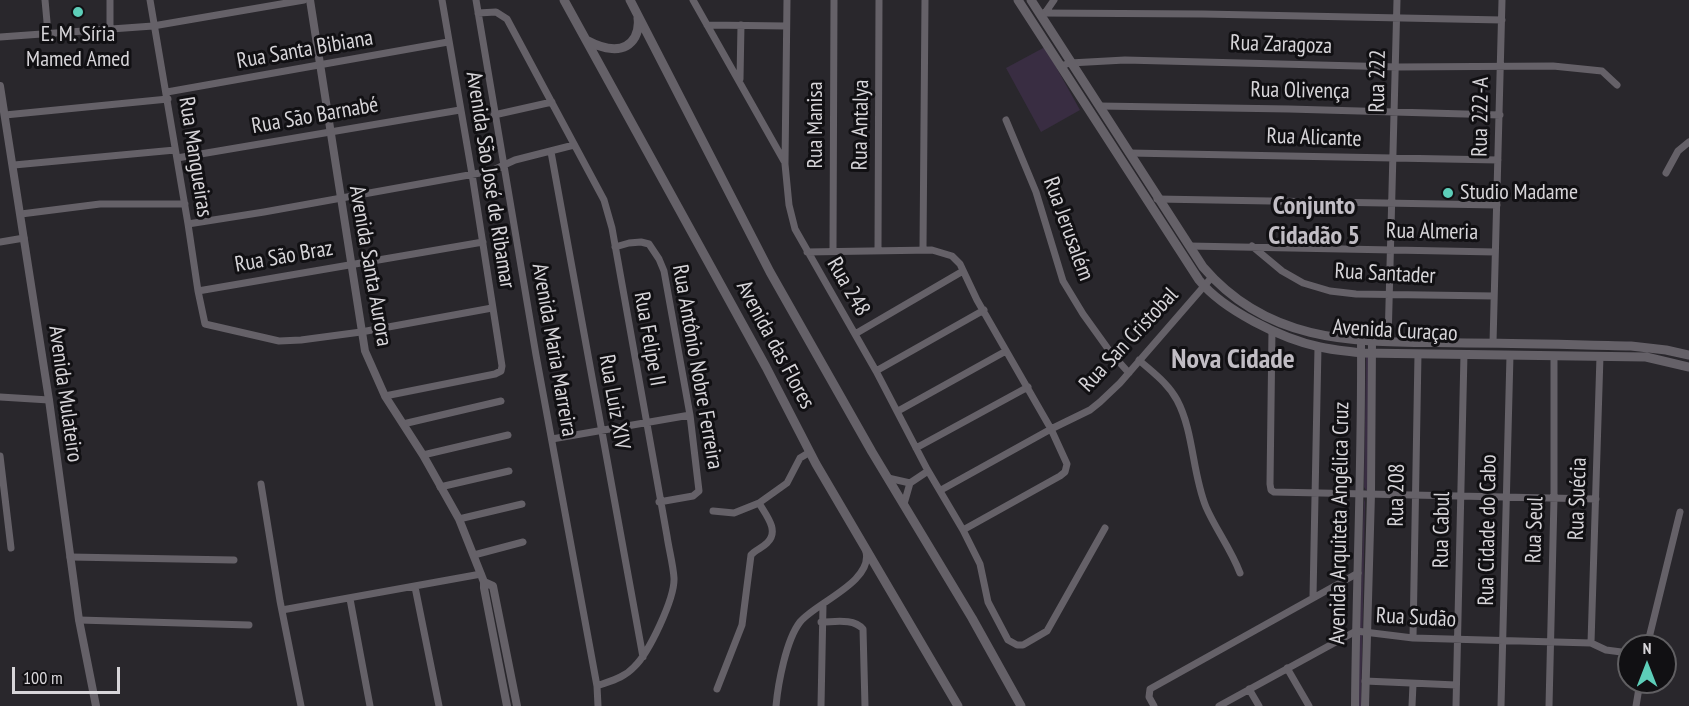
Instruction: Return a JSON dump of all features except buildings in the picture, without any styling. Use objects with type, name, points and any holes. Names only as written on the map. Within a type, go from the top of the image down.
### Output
[{"type":"main road","name":"Avenida das Flores","points":[[564,0],[766,367],[810,452],[958,706]]},
{"type":"main road","name":"Avenida Curaçao","points":[[1018,0],[1099,106],[1157,198],[1212,277],[1240,301],[1272,319],[1313,334],[1361,342],[1645,347],[1689,355]]},
{"type":"main road","name":"Avenida Curaçao","points":[[1031,0],[1042,13],[1066,65],[1204,286],[1211,293],[1272,330],[1318,347],[1361,353],[1646,357],[1689,367]]},
{"type":"main road","name":"Avenida das Flores","points":[[632,3],[770,272],[1021,706]]},
{"type":"main road","points":[[586,40],[610,49],[626,47],[633,41],[639,22],[632,3]]},
{"type":"main road","points":[[1645,347],[1646,357]]},
{"type":"street","points":[[45,0],[48,33]]},
{"type":"street","points":[[110,0],[110,29]]},
{"type":"street","name":"Rua Mangueiras","points":[[150,0],[203,320],[209,326],[279,341],[361,332]]},
{"type":"street","points":[[0,37],[153,26],[304,0]]},
{"type":"street","name":"Avenida Santa Aurora","points":[[310,0],[361,332],[372,370],[385,396],[423,455],[459,519],[483,578]]},
{"type":"street","name":"Avenida São José de Ribamar","points":[[385,396],[495,374],[501,371],[502,366],[442,0]]},
{"type":"street","name":"Avenida Maria Marreira","points":[[476,0],[494,115],[597,686],[598,706]]},
{"type":"street","points":[[693,0],[740,80],[785,164]]},
{"type":"street","name":"Rua 248","points":[[787,0],[785,164],[791,218],[807,252],[876,371],[928,471],[963,530],[980,564],[988,602],[1008,640],[1017,645],[1023,645],[1047,631],[1105,528]]},
{"type":"street","name":"Rua Manisa","points":[[833,251],[834,0]]},
{"type":"street","name":"Rua Antalya","points":[[878,250],[879,0]]},
{"type":"street","points":[[923,249],[925,0]]},
{"type":"street","points":[[1042,13],[1054,0]]},
{"type":"street","name":"Rua 222","points":[[1388,342],[1396,112],[1397,0]]},
{"type":"street","name":"Rua 222-A","points":[[1492,343],[1502,0]]},
{"type":"street","name":"Rua Felipe II","points":[[478,13],[496,12],[507,20],[604,200],[615,247],[674,578],[669,603],[643,657],[626,674],[597,686]]},
{"type":"street","points":[[1042,13],[1502,20]]},
{"type":"street","points":[[707,25],[786,26]]},
{"type":"street","points":[[740,80],[741,25]]},
{"type":"street","name":"Rua Santa Bibiana","points":[[5,116],[167,96],[448,42]]},
{"type":"street","name":"Rua Zaragoza","points":[[1066,65],[1136,60],[1397,67],[1553,66],[1602,71],[1617,85]]},
{"type":"street","name":"Avenida Mulateiro","points":[[0,86],[5,116],[4,138],[14,165],[79,620],[96,706]]},
{"type":"street","points":[[494,115],[552,102]]},
{"type":"street","name":"Rua Olivença","points":[[1099,106],[1500,115]]},
{"type":"street","name":"Rua São Barnabé","points":[[14,165],[176,154],[330,132],[460,110]]},
{"type":"street","name":"Rua Jerusalém","points":[[1006,120],[1036,192],[1064,281],[1083,314],[1111,353],[1129,373]]},
{"type":"street","points":[[1666,173],[1678,151],[1689,142]]},
{"type":"street","points":[[188,224],[491,171],[515,160],[574,145]]},
{"type":"street","name":"Rua Luiz XIV","points":[[551,152],[643,657]]},
{"type":"street","name":"Rua Alicante","points":[[1129,153],[1498,160]]},
{"type":"street","points":[[1157,198],[1497,205]]},
{"type":"street","points":[[21,214],[100,204],[185,204]]},
{"type":"street","points":[[0,242],[24,238]]},
{"type":"street","name":"Rua São Braz","points":[[198,291],[483,242]]},
{"type":"street","name":"Rua Antônio Nobre Ferreira","points":[[615,247],[629,243],[649,244],[659,259],[668,290],[690,415],[699,491],[693,496],[659,502]]},
{"type":"street","name":"Rua Almeria","points":[[1189,246],[1495,252]]},
{"type":"street","name":"Rua Santader","points":[[1251,246],[1268,261],[1303,283],[1330,291],[1356,294],[1494,296]]},
{"type":"street","points":[[807,252],[923,249],[946,254],[956,259],[963,271],[1051,429],[1067,464],[1065,472],[1060,476],[963,530]]},
{"type":"street","points":[[855,334],[963,271]]},
{"type":"street","name":"Rua San Cristobal","points":[[941,490],[1090,410],[1129,373],[1212,277]]},
{"type":"street","points":[[361,332],[492,308]]},
{"type":"street","points":[[876,371],[984,310]]},
{"type":"street","points":[[1272,330],[1269,468],[1271,490],[1461,498],[1596,499]]},
{"type":"street","name":"Avenida Arquiteta Angélica Cruz","points":[[1355,706],[1361,494],[1361,342]]},
{"type":"street","name":"Avenida Arquiteta Angélica Cruz","points":[[1365,706],[1371,494],[1372,342]]},
{"type":"street","points":[[1313,597],[1318,347]]},
{"type":"street","points":[[898,411],[1006,351]]},
{"type":"street","name":"Rua 208","points":[[1413,638],[1418,354]]},
{"type":"street","name":"Rua Cabul","points":[[1456,706],[1464,354]]},
{"type":"street","name":"Rua Cidade do Cabo","points":[[1501,706],[1510,355]]},
{"type":"street","name":"Rua Seul","points":[[1549,706],[1554,499],[1554,356]]},
{"type":"street","name":"Rua Suécia","points":[[1591,643],[1600,356]]},
{"type":"street","points":[[1138,360],[1160,378],[1177,399],[1184,418],[1205,505],[1240,573]]},
{"type":"street","points":[[916,448],[1028,387]]},
{"type":"street","points":[[0,398],[49,400]]},
{"type":"street","points":[[403,424],[501,401]]},
{"type":"street","points":[[552,439],[690,415]]},
{"type":"street","points":[[423,455],[508,435]]},
{"type":"street","points":[[713,511],[734,513],[759,503],[787,483],[800,458],[810,452]]},
{"type":"street","points":[[0,456],[11,548]]},
{"type":"street","points":[[440,487],[509,471]]},
{"type":"street","points":[[904,504],[910,483],[928,471]]},
{"type":"street","points":[[888,478],[910,483]]},
{"type":"street","points":[[261,484],[301,706]]},
{"type":"street","points":[[717,688],[742,626],[751,555],[769,542],[773,534],[773,528],[759,503]]},
{"type":"street","points":[[459,519],[522,504]]},
{"type":"street","points":[[1650,634],[1680,512]]},
{"type":"street","points":[[474,555],[523,542]]},
{"type":"street","points":[[861,573],[867,561],[864,546]]},
{"type":"street","points":[[70,557],[234,560]]},
{"type":"street","points":[[776,706],[782,670],[792,636],[800,621],[861,573],[874,572],[890,589]]},
{"type":"street","points":[[1154,706],[1149,692],[1358,573]]},
{"type":"street","points":[[282,610],[415,587],[483,578],[493,586],[517,706]]},
{"type":"street","points":[[483,578],[507,706]]},
{"type":"street","points":[[415,587],[439,706]]},
{"type":"street","points":[[350,599],[369,706]]},
{"type":"street","points":[[821,706],[822,605]]},
{"type":"street","points":[[79,620],[249,625]]},
{"type":"street","points":[[821,622],[848,621],[863,629],[865,706]]},
{"type":"street","name":"Rua Sudão","points":[[1219,706],[1356,632],[1413,638],[1591,643],[1606,650],[1617,651]]},
{"type":"street","points":[[1287,668],[1308,706]]},
{"type":"street","points":[[1365,681],[1456,685]]},
{"type":"street","points":[[1412,706],[1413,684]]},
{"type":"street","points":[[1249,689],[1259,706]]},
{"type":"shaded area","points":[[1045,47],[1080,110],[1041,132],[1006,68]]},
{"type":"shaded area","points":[[1368,356],[1368,490],[1366,490],[1364,487],[1366,357]]},
{"type":"shaded area","points":[[1364,499],[1361,706],[1357,706]]},
{"type":"place","name":"E. M. Síria Mamed Amed","points":[[78,12]]},
{"type":"place","name":"Studio Madame","points":[[1448,193]]},
{"type":"district","name":"Conjunto Cidadão 5","points":[[1314,222]]},
{"type":"district","name":"Nova Cidade","points":[[1233,360]]}]
